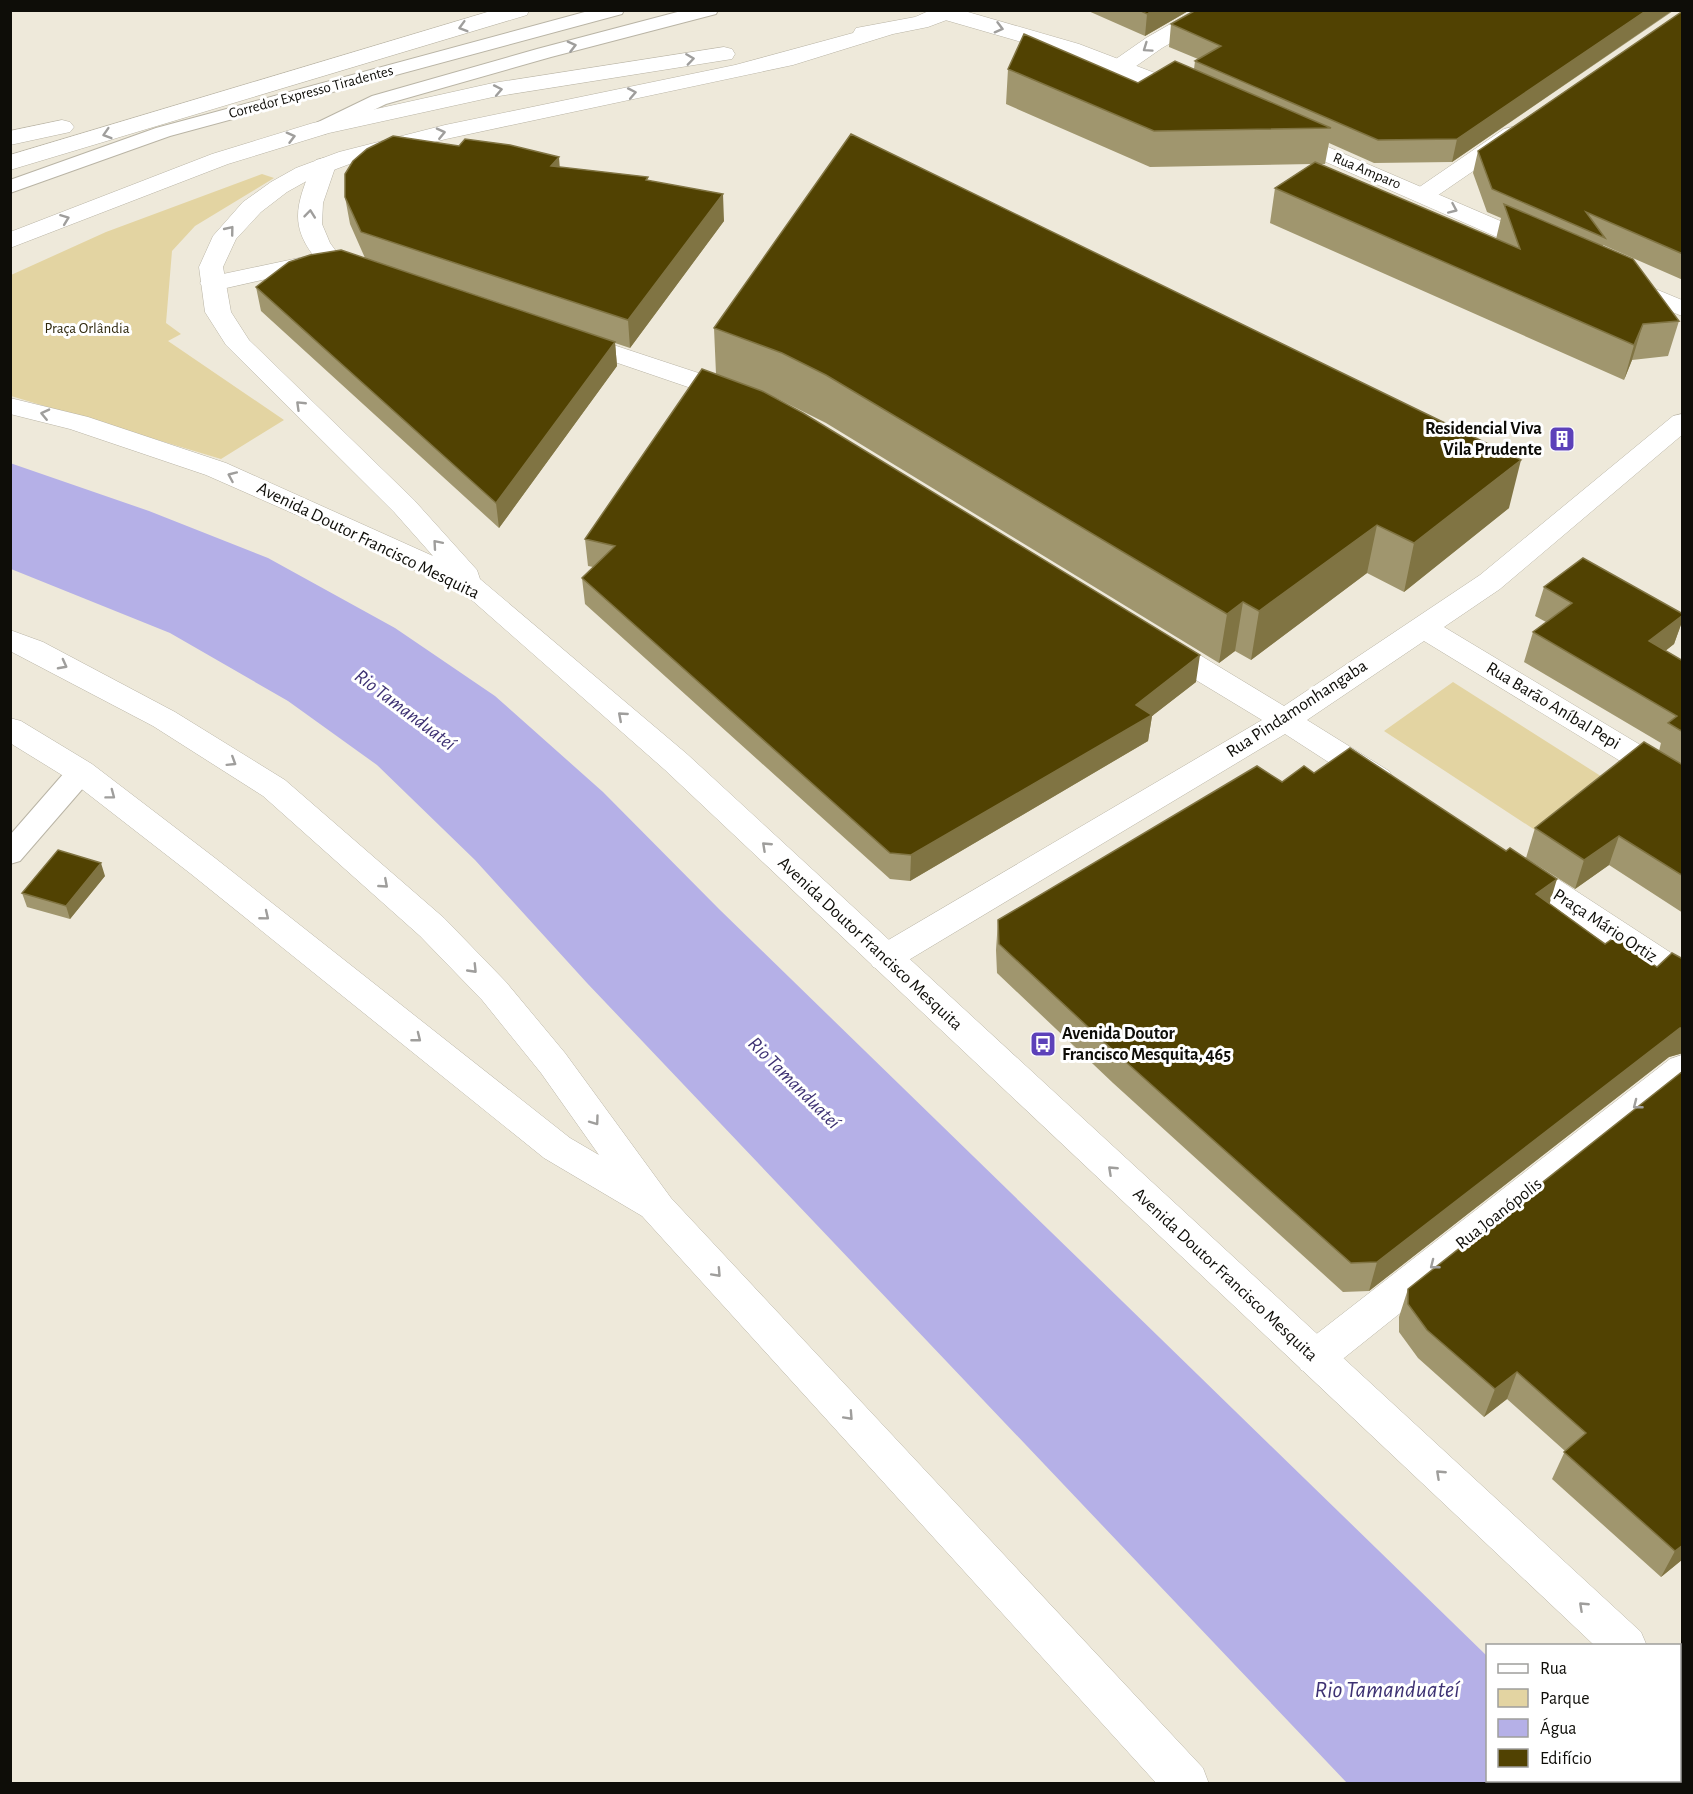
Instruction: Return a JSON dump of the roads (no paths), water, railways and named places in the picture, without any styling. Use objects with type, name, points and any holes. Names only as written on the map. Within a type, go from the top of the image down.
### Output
[{"type":"main road","points":[[10,163],[519,10]]},
{"type":"main road","points":[[1121,66],[1154,43],[1211,10]]},
{"type":"main road","points":[[476,588],[405,506],[239,345],[218,312],[211,267],[216,252],[238,220],[279,187],[324,165],[387,146],[765,65],[944,12],[1121,66],[1205,101]]},
{"type":"main road","points":[[10,241],[264,144],[318,130],[423,105],[570,76],[885,30]]},
{"type":"main road","points":[[10,138],[324,67]]},
{"type":"main road","points":[[1423,195],[1528,123]]},
{"type":"main road","name":"Rua Amparo","points":[[1270,129],[1563,257]]},
{"type":"main road","points":[[213,283],[339,262],[314,239],[309,224],[312,199],[324,165]]},
{"type":"main road","points":[[1607,276],[1683,309]]},
{"type":"main road","points":[[550,332],[763,405]]},
{"type":"main road","name":"Avenida Doutor Francisco Mesquita","points":[[10,406],[79,423],[216,469],[343,525],[476,588],[676,762],[1624,1644]]},
{"type":"main road","name":"Rua Pindamonhangaba","points":[[885,958],[1285,720],[1490,582],[1683,422]]},
{"type":"main road","name":"Rua Barão Aníbal Pepi","points":[[1423,627],[1683,784]]},
{"type":"main road","points":[[1138,631],[1403,795]]},
{"type":"main road","points":[[10,640],[32,649],[164,719],[274,788],[432,927],[494,991],[553,1063],[658,1209],[1187,1784]]},
{"type":"main road","points":[[10,728],[81,772],[203,866],[557,1148],[658,1209]]},
{"type":"main road","name":"Praça Mário Ortiz","points":[[1491,852],[1683,977]]},
{"type":"main road","name":"Rua Joanópolis","points":[[1315,1358],[1683,1069]]},
{"type":"lane","name":"Corredor Expresso Tiradentes","points":[[10,187],[163,132],[615,10]]},
{"type":"lane","points":[[318,130],[379,100],[544,53],[709,10]]},
{"type":"lane","points":[[10,854],[81,772]]},
{"type":"water","name":"Rio Tamanduateí","points":[[10,463],[149,511],[268,558],[395,628],[495,696],[603,792],[719,909],[1486,1655],[1486,1782],[1618,1783],[1347,1783],[587,983],[475,860],[377,765],[288,701],[170,633],[11,569]]},
{"type":"place","name":"Residencial Viva Vila Prudente","points":[[1562,439]]},
{"type":"place","name":"Avenida Doutor Francisco Mesquita, 465","points":[[1043,1044]]},
{"type":"park label","name":"Praça Orlândia","points":[[87,328]]}]
